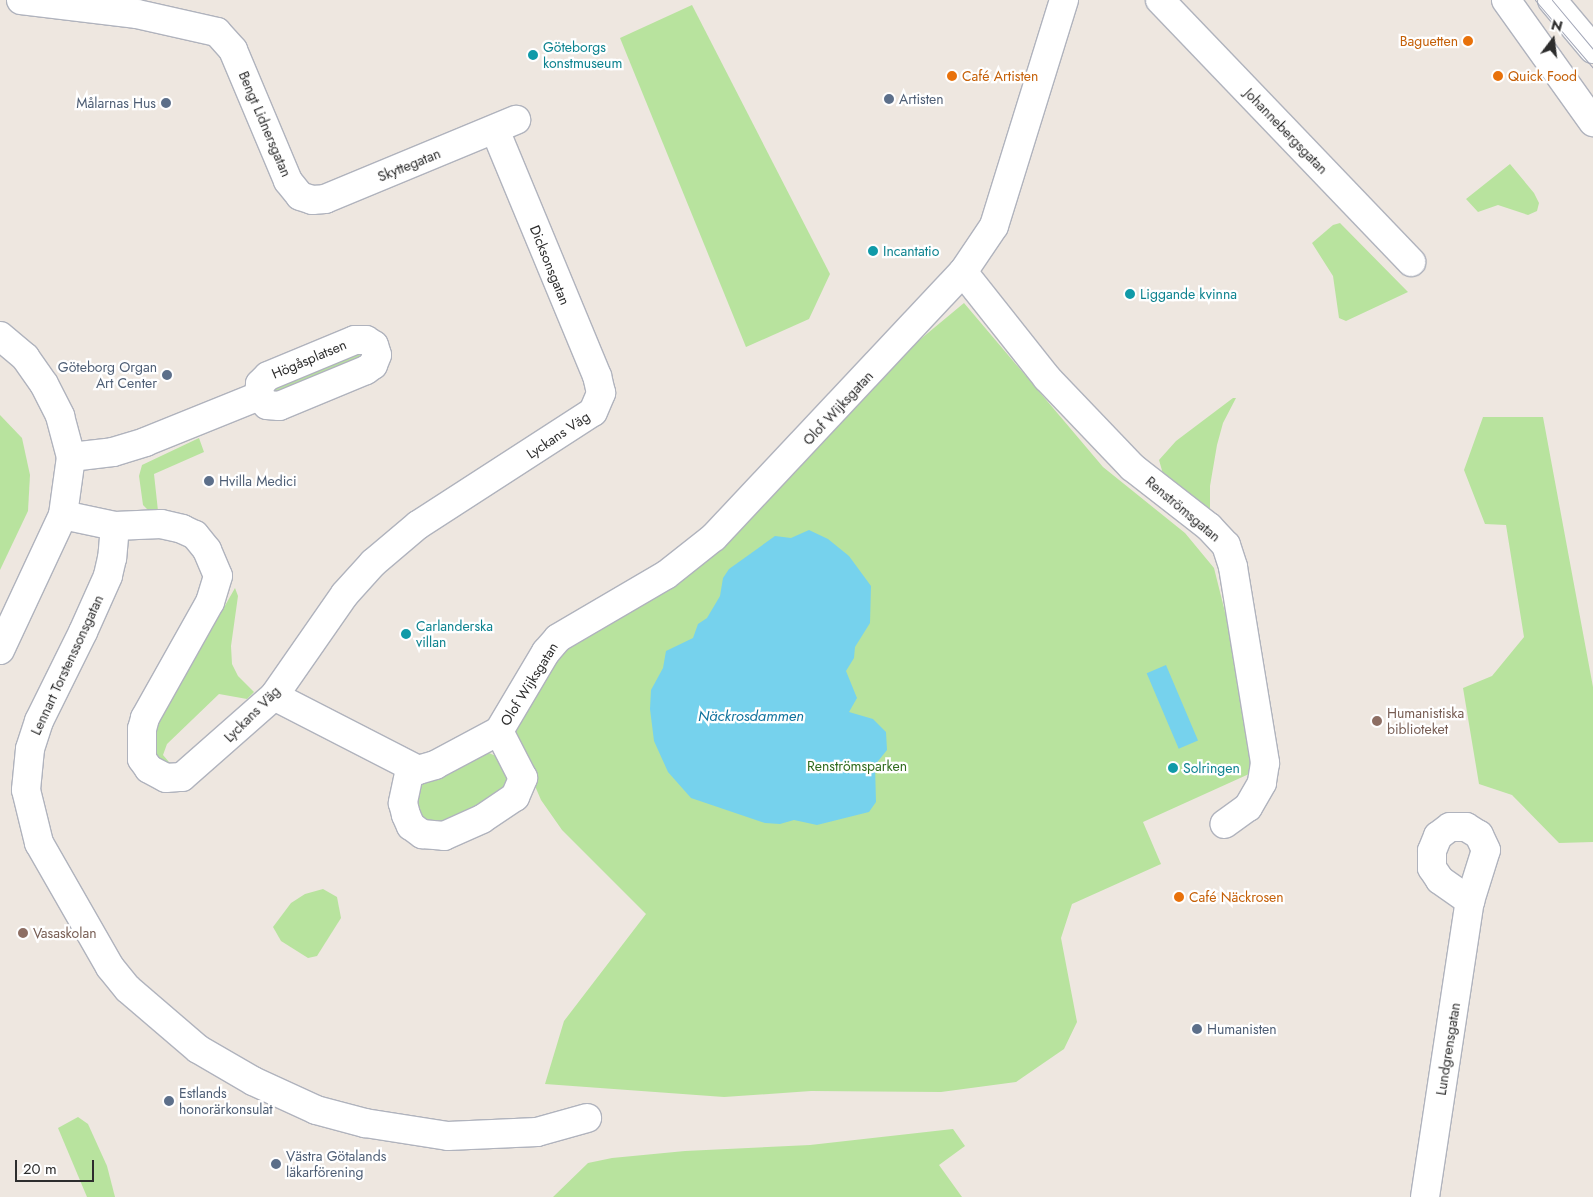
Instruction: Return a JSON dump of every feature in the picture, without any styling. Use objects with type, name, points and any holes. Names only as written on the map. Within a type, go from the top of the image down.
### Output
[{"type":"street","name":"Bengt Lidnersgatan","points":[[21,0],[137,14],[202,26],[217,32],[233,50],[288,181],[300,196]]},
{"type":"street","name":"Olof Wijksgatan","points":[[499,731],[523,778],[515,797],[482,819],[444,836],[422,834],[411,826],[403,803],[410,768],[418,770],[435,765],[499,731],[546,652],[558,638],[666,574],[714,537],[963,272],[994,226],[1064,0]]},
{"type":"street","name":"Johannebergsgatan","points":[[1160,0],[1411,262]]},
{"type":"street","points":[[1506,0],[1593,122]]},
{"type":"street","points":[[1552,0],[1593,50]]},
{"type":"street","name":"Skyttegatan","points":[[300,196],[312,200],[325,199],[505,125]]},
{"type":"street","name":"Dicksonsgatan","points":[[505,125],[597,376],[600,401]]},
{"type":"street","name":"Renströmsgatan","points":[[963,272],[1047,378],[1126,460],[1209,527],[1226,545],[1233,567],[1264,763],[1262,784],[1248,807],[1225,824]]},
{"type":"street","points":[[0,336],[25,357],[44,384],[60,416],[72,457],[63,515],[0,650]]},
{"type":"street","points":[[72,457],[113,452],[259,396]]},
{"type":"street","name":"Lyckans Väg","points":[[115,526],[161,524],[188,532],[207,550],[219,579],[210,602],[145,718],[140,744],[142,759],[149,770],[166,778],[188,774],[274,696],[345,594],[373,563],[418,525],[593,412],[600,401]]},
{"type":"street","points":[[63,515],[115,526]]},
{"type":"street","name":"Lennart Torstenssonsgatan","points":[[115,526],[108,576],[39,721],[30,749],[26,790],[39,843],[110,968],[128,990],[198,1048],[253,1081],[316,1110],[365,1123],[448,1136],[537,1132],[587,1118]]},
{"type":"street","points":[[274,696],[410,768]]},
{"type":"street","name":"Lundgrensgatan","points":[[1424,1197],[1470,901]]},
{"type":"green space","points":[[692,5],[830,274],[809,319],[746,347],[620,38]]},
{"type":"green space","points":[[1510,164],[1534,193],[1539,203],[1537,211],[1528,215],[1498,205],[1478,212],[1466,199]]},
{"type":"green space","points":[[1340,223],[1408,292],[1346,321],[1339,318],[1333,276],[1312,243],[1333,225]]},
{"type":"green space","name":"Renströmsparken","points":[[964,303],[1103,467],[1185,533],[1214,568],[1233,644],[1252,758],[1249,774],[1143,822],[1161,864],[1072,904],[1061,938],[1077,1022],[1064,1049],[1016,1082],[941,1092],[811,1091],[724,1097],[545,1084],[564,1021],[646,914],[562,830],[541,800],[510,728],[555,657],[675,586],[893,362]]},
{"type":"green space","points":[[354,353],[362,353],[363,358],[276,395],[271,389]]},
{"type":"green space","points":[[1233,398],[1236,398],[1223,423],[1217,445],[1210,486],[1210,511],[1163,474],[1159,460],[1176,441]]},
{"type":"green space","points":[[0,415],[22,438],[30,475],[28,511],[0,570]]},
{"type":"green space","points":[[1483,417],[1543,417],[1593,687],[1593,842],[1559,843],[1512,795],[1479,784],[1463,688],[1492,676],[1524,637],[1506,525],[1485,524],[1464,470]]},
{"type":"green space","points":[[199,438],[204,452],[154,474],[158,511],[148,510],[143,505],[139,476],[142,465]]},
{"type":"green space","points":[[235,588],[238,596],[231,646],[232,664],[238,676],[254,692],[247,699],[219,694],[167,744],[163,755],[169,762],[181,766],[170,767],[155,757],[155,729]]},
{"type":"green space","points":[[487,752],[500,758],[510,771],[508,792],[445,824],[423,821],[414,806],[417,789],[422,783]]},
{"type":"green space","points":[[323,889],[337,897],[341,918],[317,956],[308,958],[281,941],[273,927],[291,903],[305,894]]},
{"type":"green space","points":[[78,1117],[88,1124],[107,1166],[115,1197],[87,1197],[58,1128]]},
{"type":"green space","points":[[953,1129],[965,1146],[939,1165],[962,1197],[553,1197],[588,1163],[612,1158],[685,1151],[810,1145]]},
{"type":"water","name":"Näckrosdammen","points":[[809,530],[828,539],[849,556],[871,586],[870,623],[855,647],[854,658],[846,671],[857,698],[849,712],[873,719],[886,732],[887,750],[875,765],[876,802],[869,812],[817,825],[794,820],[780,824],[765,823],[691,798],[668,772],[654,741],[650,709],[651,690],[663,668],[666,651],[693,638],[698,624],[707,618],[720,596],[723,578],[729,569],[775,536],[791,538]]},
{"type":"water","points":[[1166,665],[1198,740],[1179,749],[1147,673]]},
{"type":"tram line","points":[[1535,0],[1593,68]]},
{"type":"tram line","points":[[1552,0],[1593,49]]},
{"type":"place","name":"Baguetten","points":[[1468,41]]},
{"type":"place","name":"Göteborgs konstmuseum","points":[[533,55]]},
{"type":"place","name":"Café Artisten","points":[[952,76]]},
{"type":"place","name":"Quick Food","points":[[1498,76]]},
{"type":"place","name":"Artisten","points":[[889,99]]},
{"type":"place","name":"Målarnas Hus","points":[[166,103]]},
{"type":"place","name":"Incantatio","points":[[873,251]]},
{"type":"place","name":"Liggande kvinna","points":[[1130,294]]},
{"type":"place","name":"Göteborg Organ Art Center","points":[[167,375]]},
{"type":"place","name":"Hvilla Medici","points":[[209,481]]},
{"type":"place","name":"Carlanderska villan","points":[[406,634]]},
{"type":"place","name":"Humanistiska biblioteket","points":[[1377,721]]},
{"type":"place","name":"Solringen","points":[[1173,768]]},
{"type":"place","name":"Café Näckrosen","points":[[1179,897]]},
{"type":"place","name":"Vasaskolan","points":[[23,933]]},
{"type":"place","name":"Humanisten","points":[[1197,1029]]},
{"type":"place","name":"Estlands honorärkonsulat","points":[[169,1101]]},
{"type":"place","name":"Västra Götalands läkarförening","points":[[276,1164]]}]
